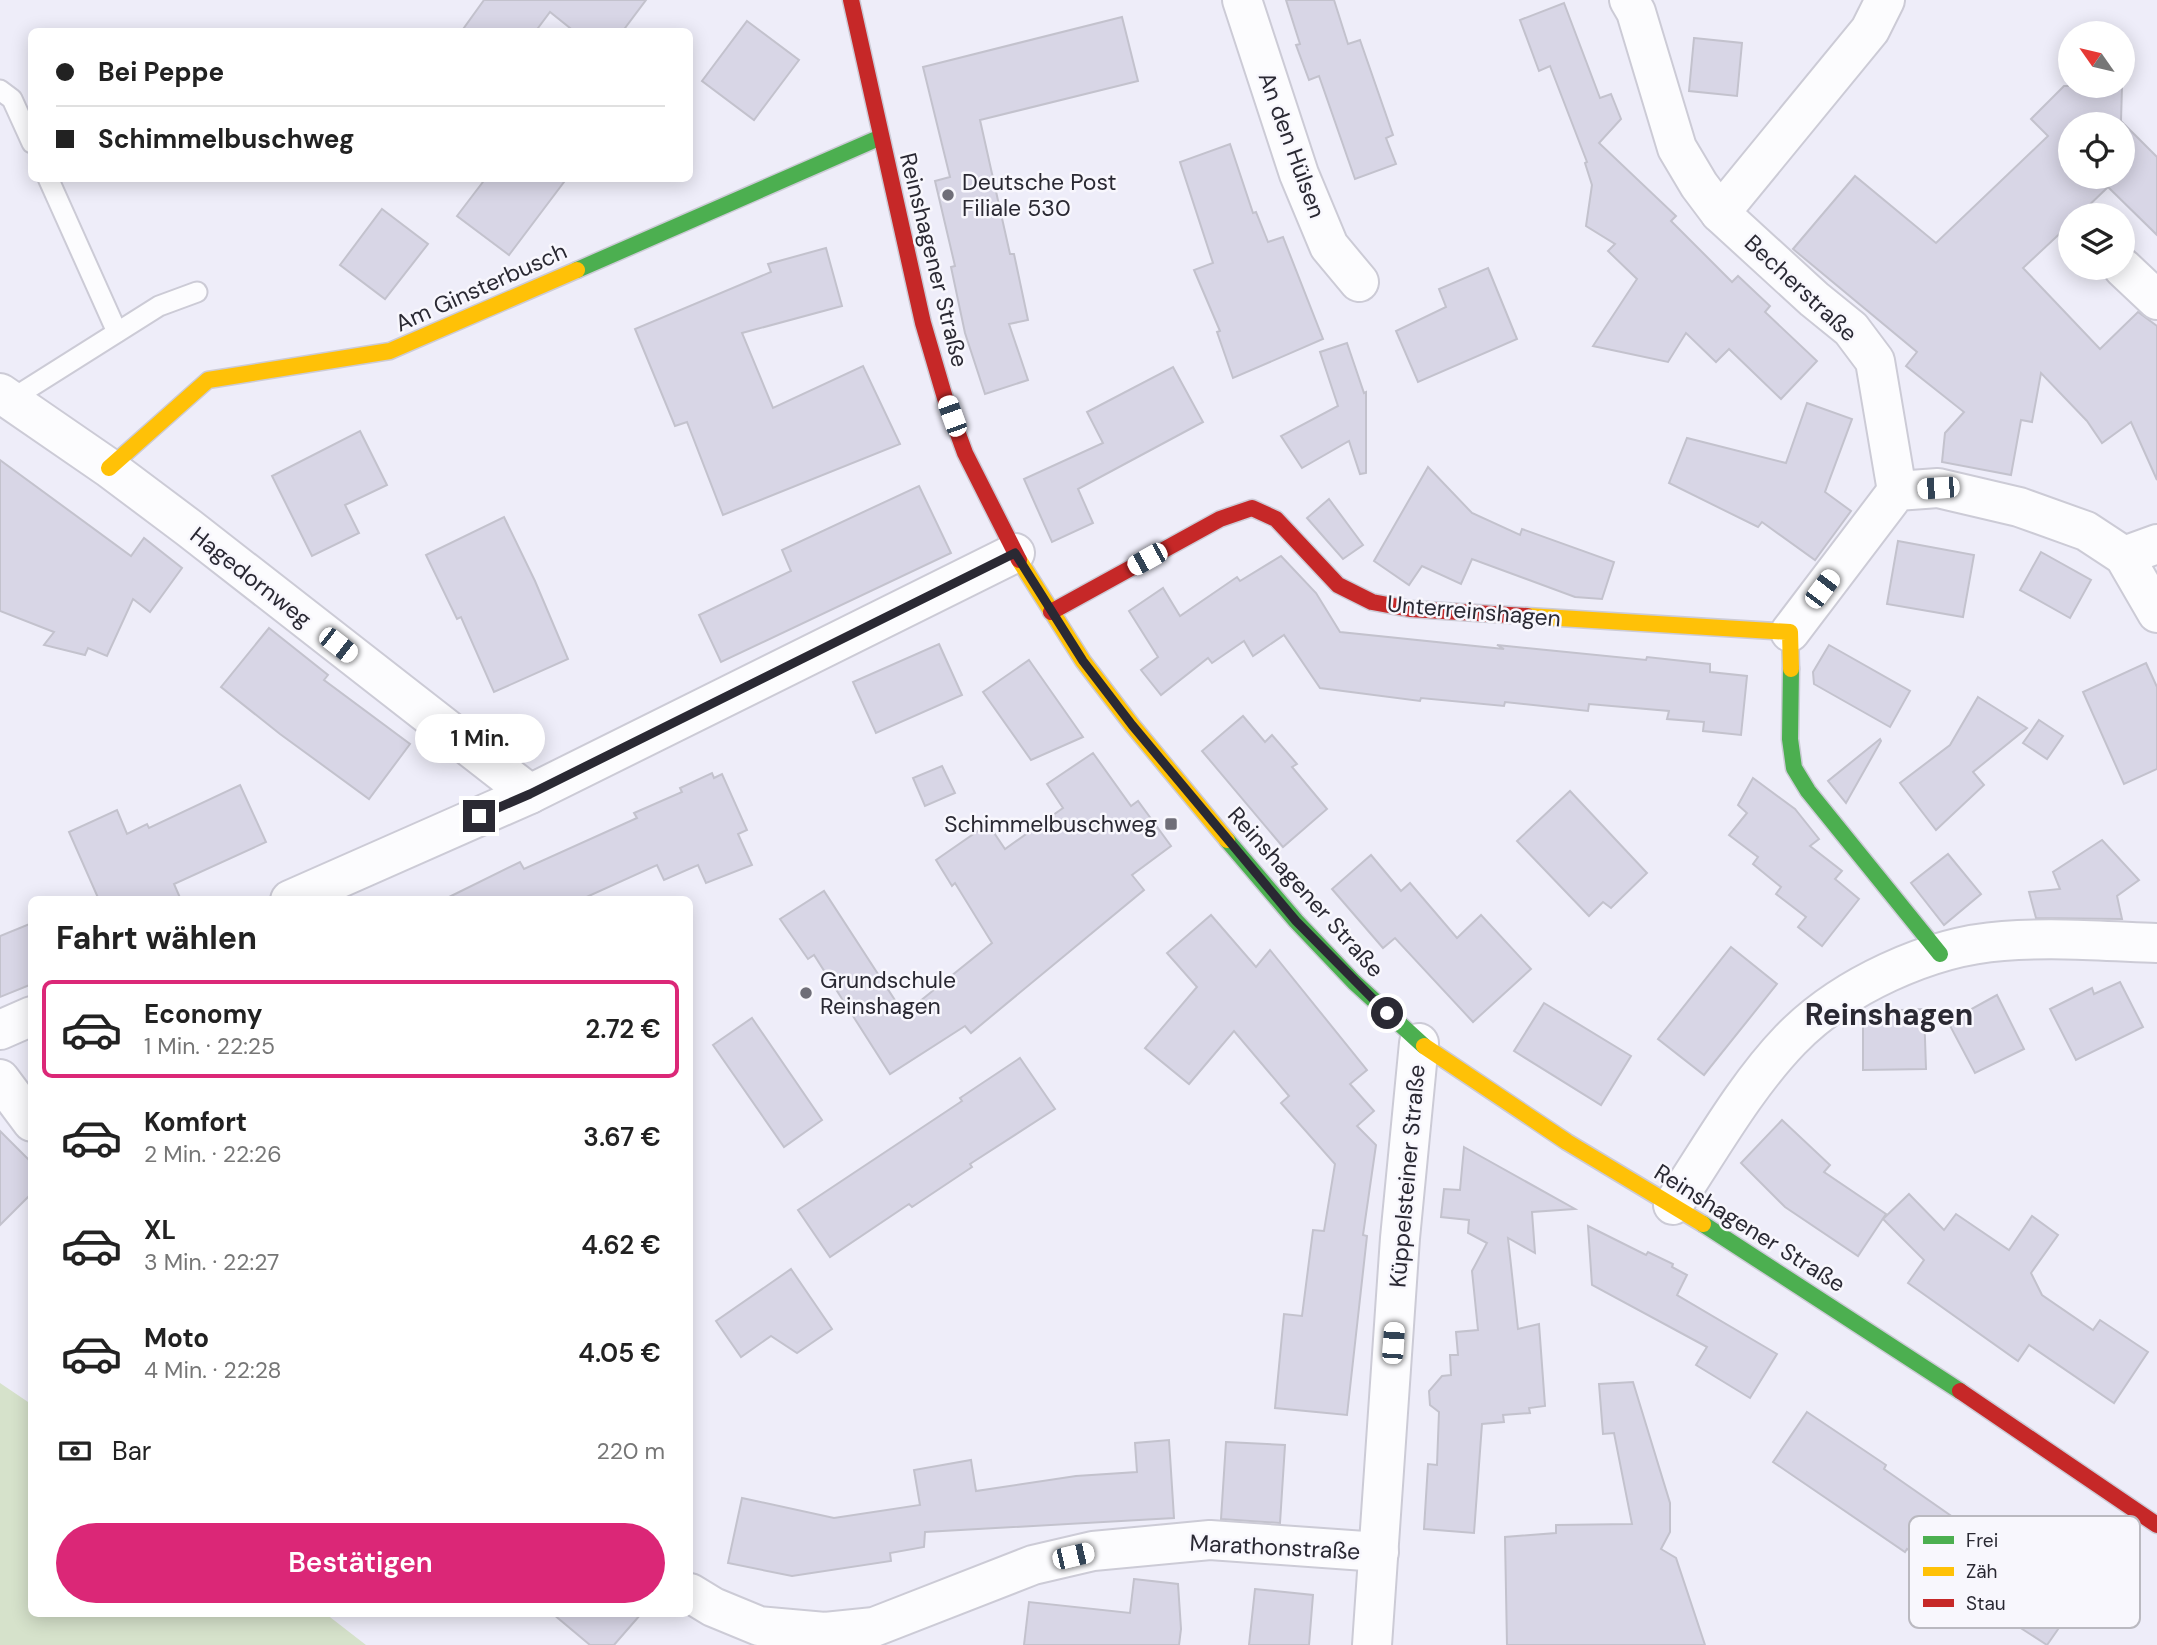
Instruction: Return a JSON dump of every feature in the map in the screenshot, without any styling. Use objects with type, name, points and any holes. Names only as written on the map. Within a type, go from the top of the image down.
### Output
[{"type":"main road","name":"Reinshagener Straße","points":[[851,0],[923,323],[945,398],[965,453],[1015,553],[1105,691],[1296,921],[1354,982],[1419,1043],[1567,1142],[1673,1205],[1924,1367],[2157,1525]]},
{"type":"main road","name":"Am Ginsterbusch","points":[[109,468],[208,380],[390,351],[881,138]]},
{"type":"main road","name":"Unterreinshagen","points":[[1051,612],[1220,519],[1252,508],[1276,519],[1338,585],[1372,602],[1409,609],[1790,632]]},
{"type":"main road","points":[[1790,632],[1790,739],[1794,768],[1808,791],[1940,954]]},
{"type":"street","name":"An den Hülsen","points":[[1242,0],[1299,174],[1329,246],[1359,282]]},
{"type":"street","points":[[1720,213],[1870,30],[1885,0]]},
{"type":"street","name":"Becherstraße","points":[[1635,4],[1677,148],[1699,185],[1720,213],[1851,329],[1875,361],[1897,491]]},
{"type":"street","points":[[2135,279],[2157,300]]},
{"type":"street","name":"Hagedornweg","points":[[5,397],[109,468],[530,794]]},
{"type":"street","points":[[1790,632],[1897,491],[1938,488],[2019,507],[2141,550],[2157,613]]},
{"type":"street","points":[[299,896],[530,794],[1015,553]]},
{"type":"street","points":[[1673,1205],[1754,1084],[1776,1056],[1809,1022],[1859,988],[1940,954],[2003,941],[2157,943]]},
{"type":"street","points":[[0,1030],[28,1018]]},
{"type":"street","name":"Küppelsteiner Straße","points":[[1371,1645],[1400,1238],[1419,1043]]},
{"type":"street","points":[[0,1079],[28,1117]]},
{"type":"street","name":"Marathonstraße","points":[[693,1595],[713,1607],[759,1626],[825,1632],[874,1627],[1033,1565],[1093,1551],[1210,1540],[1379,1552]]},
{"type":"lane","points":[[0,90],[12,99],[28,134]]},
{"type":"lane","points":[[50,182],[117,332]]},
{"type":"lane","points":[[5,397],[159,306],[197,292]]},
{"type":"green space","points":[[0,1383],[28,1402],[28,1617],[330,1617],[366,1645],[0,1645]]},
{"type":"building","points":[[484,0],[646,0],[625,28],[570,28],[550,12],[538,28],[464,28]]},
{"type":"building","points":[[1286,0],[1334,0],[1348,44],[1360,40],[1393,135],[1386,138],[1396,164],[1355,179],[1319,76],[1309,80],[1296,45],[1300,44]]},
{"type":"building","points":[[1564,3],[1600,98],[1611,94],[1621,119],[1599,143],[1676,216],[1671,221],[1732,282],[1738,276],[1770,306],[1765,312],[1817,361],[1781,399],[1729,349],[1716,362],[1686,333],[1668,362],[1593,346],[1637,279],[1608,251],[1615,244],[1586,226],[1592,185],[1585,163],[1587,162],[1550,66],[1539,71],[1520,20]]},
{"type":"building","points":[[1122,17],[1138,81],[980,120],[1010,254],[1014,254],[1028,320],[1009,324],[1028,380],[985,394],[965,333],[951,267],[955,266],[935,181],[950,177],[923,67]]},
{"type":"building","points":[[747,21],[799,60],[754,120],[702,81]]},
{"type":"building","points":[[1694,38],[1742,43],[1737,96],[1689,91]]},
{"type":"building","points":[[2058,92],[2058,98],[2122,98],[2121,112],[2058,112],[2058,189],[2106,189],[2091,203],[2058,203],[2058,235],[2023,268],[2100,349],[2138,312],[2157,326],[2157,480],[2131,422],[2102,443],[2087,421],[2041,373],[2032,422],[2021,420],[2011,475],[1942,462],[1945,433],[1964,412],[1906,366],[1917,352],[1793,249],[1855,176],[1936,243],[2048,136],[2031,119]]},
{"type":"building","points":[[2135,135],[2157,157],[2157,235],[2135,213],[2135,203],[2124,203],[2110,189],[2135,189]]},
{"type":"building","points":[[1230,144],[1253,213],[1256,212],[1268,242],[1283,237],[1323,339],[1233,378],[1217,332],[1220,331],[1194,270],[1213,263],[1180,162]]},
{"type":"building","points":[[483,182],[564,182],[509,255],[457,216]]},
{"type":"building","points":[[382,209],[428,244],[385,299],[340,265]]},
{"type":"building","points":[[826,248],[842,306],[742,333],[773,408],[863,366],[900,444],[723,515],[687,422],[675,426],[635,329],[771,272],[768,264]]},
{"type":"building","points":[[1488,268],[1517,339],[1418,382],[1396,331],[1446,307],[1439,289]]},
{"type":"building","points":[[1347,343],[1364,393],[1366,392],[1366,473],[1360,474],[1349,441],[1302,468],[1281,436],[1338,406],[1320,352]]},
{"type":"building","points":[[1173,367],[1203,422],[1078,489],[1093,523],[1052,542],[1024,479],[1103,443],[1087,412]]},
{"type":"building","points":[[1807,403],[1852,419],[1825,492],[1851,511],[1815,560],[1762,522],[1758,527],[1669,483],[1687,438],[1786,463]]},
{"type":"building","points":[[360,431],[387,485],[345,505],[359,533],[312,556],[272,476]]},
{"type":"building","points":[[0,460],[131,556],[144,538],[182,568],[150,612],[133,599],[107,656],[88,648],[85,655],[44,645],[54,632],[0,611]]},
{"type":"building","points":[[1428,467],[1472,513],[1520,535],[1522,529],[1614,562],[1602,599],[1575,597],[1472,559],[1461,584],[1422,566],[1409,585],[1374,561]]},
{"type":"building","points":[[919,486],[951,553],[721,662],[699,615],[791,571],[782,550]]},
{"type":"building","points":[[1329,499],[1363,545],[1343,559],[1307,518]]},
{"type":"building","points":[[504,517],[568,659],[494,692],[461,617],[457,619],[426,555]]},
{"type":"building","points":[[1898,541],[1974,555],[1963,617],[1887,604]]},
{"type":"building","points":[[2041,552],[2091,580],[2070,618],[2020,590]]},
{"type":"building","points":[[1281,556],[1316,593],[1340,632],[1504,649],[1497,645],[1646,660],[1647,657],[1710,664],[1710,672],[1747,676],[1741,735],[1703,731],[1704,722],[1667,719],[1669,711],[1589,704],[1588,711],[1505,702],[1504,706],[1421,698],[1420,701],[1320,688],[1284,635],[1253,656],[1244,641],[1212,663],[1208,658],[1161,695],[1141,670],[1158,657],[1129,611],[1163,588],[1180,616],[1237,577],[1240,581]]},
{"type":"building","points":[[269,628],[328,675],[324,680],[410,744],[369,799],[221,687]]},
{"type":"building","points":[[939,644],[962,695],[876,733],[853,682]]},
{"type":"building","points":[[1829,645],[1910,691],[1890,727],[1814,684],[1813,672]]},
{"type":"building","points":[[1029,660],[1083,737],[1031,760],[983,692]]},
{"type":"building","points":[[2146,663],[2157,687],[2157,769],[2124,784],[2083,692]]},
{"type":"building","points":[[1978,697],[2027,728],[1973,772],[1984,785],[1936,830],[1900,783],[1950,745]]},
{"type":"building","points":[[1243,716],[1265,742],[1272,735],[1297,764],[1292,767],[1327,809],[1283,847],[1202,751]]},
{"type":"building","points":[[2039,720],[2063,736],[2047,759],[2023,743]]},
{"type":"building","points":[[1880,739],[1881,741],[1846,803],[1828,781]]},
{"type":"building","points":[[1093,753],[1131,806],[1138,801],[1171,846],[1132,875],[1144,890],[971,1033],[965,1026],[890,1074],[814,955],[808,959],[780,919],[824,891],[904,1014],[992,943],[955,883],[952,886],[936,860],[988,824],[1005,849],[1063,808],[1047,784]]},
{"type":"building","points":[[942,766],[955,793],[925,806],[913,778]]},
{"type":"building","points":[[712,773],[714,778],[722,774],[747,830],[738,834],[752,865],[706,883],[698,865],[664,880],[657,865],[589,896],[451,896],[520,862],[524,869],[637,818],[634,813],[682,792],[680,788]]},
{"type":"building","points":[[1753,778],[1795,809],[1819,839],[1810,846],[1842,871],[1835,879],[1859,899],[1822,946],[1798,927],[1806,917],[1776,894],[1781,887],[1753,864],[1758,857],[1729,835],[1747,813],[1738,805]]},
{"type":"building","points":[[240,785],[266,842],[174,884],[179,896],[97,896],[69,832],[117,810],[127,834],[147,824],[149,828]]},
{"type":"building","points":[[1570,791],[1647,873],[1611,908],[1603,902],[1589,916],[1517,841]]},
{"type":"building","points":[[2102,840],[2139,880],[2117,896],[2122,919],[2036,918],[2029,892],[2060,889],[2053,872]]},
{"type":"building","points":[[1948,854],[1981,894],[1944,925],[1911,883]]},
{"type":"building","points":[[1371,855],[1401,891],[1410,883],[1457,938],[1481,915],[1531,969],[1473,1022],[1395,938],[1383,948],[1332,889]]},
{"type":"building","points":[[1211,915],[1256,967],[1270,950],[1367,1070],[1350,1084],[1374,1111],[1357,1126],[1376,1145],[1363,1235],[1367,1236],[1347,1415],[1275,1408],[1284,1314],[1302,1316],[1313,1230],[1324,1231],[1335,1164],[1281,1103],[1289,1096],[1234,1031],[1189,1084],[1145,1048],[1197,987],[1167,953]]},
{"type":"building","points":[[28,925],[28,986],[0,997],[0,936]]},
{"type":"building","points":[[1731,947],[1777,984],[1704,1075],[1658,1039]]},
{"type":"building","points":[[2120,982],[2143,1027],[2076,1060],[2050,1009],[2092,988],[2094,994]]},
{"type":"building","points":[[1997,995],[2024,1049],[1975,1073],[1948,1022]]},
{"type":"building","points":[[1544,1003],[1631,1056],[1601,1105],[1514,1051]]},
{"type":"building","points":[[1924,1009],[1926,1069],[1863,1070],[1863,1022],[1879,1019],[1879,1011]]},
{"type":"building","points":[[752,1018],[822,1120],[784,1147],[713,1045]]},
{"type":"building","points":[[1020,1058],[1055,1109],[970,1164],[972,1167],[912,1207],[909,1204],[830,1257],[798,1210],[962,1101],[960,1098]]},
{"type":"building","points":[[1782,1120],[1830,1165],[1824,1172],[1886,1214],[1858,1256],[1785,1207],[1741,1163]]},
{"type":"building","points":[[0,1131],[28,1159],[28,1197],[0,1225]]},
{"type":"building","points":[[1464,1147],[1575,1209],[1532,1212],[1535,1253],[1508,1238],[1518,1329],[1539,1324],[1545,1406],[1529,1408],[1530,1413],[1503,1415],[1504,1422],[1482,1424],[1474,1533],[1424,1529],[1428,1464],[1437,1465],[1439,1412],[1430,1405],[1429,1391],[1442,1376],[1451,1375],[1450,1355],[1458,1355],[1456,1332],[1478,1330],[1472,1271],[1487,1243],[1468,1233],[1469,1220],[1441,1217],[1444,1189],[1460,1190]]},
{"type":"building","points":[[1909,1194],[1944,1230],[1956,1214],[2009,1250],[2032,1216],[2058,1235],[2031,1273],[2042,1295],[2093,1330],[2100,1320],[2148,1352],[2114,1403],[2029,1345],[2018,1361],[1908,1283],[1924,1260],[1883,1219]]},
{"type":"building","points":[[1588,1226],[1646,1255],[1648,1252],[1673,1264],[1672,1267],[1687,1275],[1677,1295],[1777,1354],[1750,1398],[1696,1365],[1707,1347],[1592,1285]]},
{"type":"building","points":[[791,1269],[832,1329],[797,1353],[771,1336],[741,1357],[716,1321]]},
{"type":"building","points":[[1633,1382],[1670,1503],[1670,1532],[1661,1549],[1676,1558],[1705,1645],[1507,1645],[1505,1537],[1556,1533],[1556,1525],[1632,1524],[1614,1433],[1603,1434],[1599,1384]]},
{"type":"building","points":[[1807,1412],[1886,1465],[1884,1469],[1951,1516],[1909,1516],[1909,1550],[1905,1552],[1773,1462]]},
{"type":"building","points":[[1169,1440],[1174,1518],[925,1532],[924,1547],[890,1553],[891,1561],[792,1576],[728,1563],[742,1498],[834,1518],[920,1505],[914,1470],[971,1460],[976,1491],[1076,1476],[1137,1472],[1135,1443]]},
{"type":"building","points":[[1226,1442],[1285,1445],[1280,1523],[1221,1519]]},
{"type":"building","points":[[1134,1579],[1178,1584],[1181,1629],[1179,1645],[1024,1645],[1029,1602],[1130,1613]]},
{"type":"building","points":[[1255,1589],[1313,1595],[1309,1645],[1249,1645]]},
{"type":"building","points":[[557,1617],[638,1617],[614,1645],[590,1645]]},
{"type":"building","points":[[2021,1628],[2059,1628],[2047,1645]]},
{"type":"traffic: fast","points":[[577,270],[881,137]]},
{"type":"traffic: fast","points":[[1791,669],[1790,739],[1794,768],[1808,791],[1940,954]]},
{"type":"traffic: fast","points":[[1227,840],[1296,921],[1354,982],[1424,1046]]},
{"type":"traffic: fast","points":[[1703,1224],[1960,1391]]},
{"type":"traffic: slow","points":[[109,468],[208,380],[390,351],[577,270]]},
{"type":"traffic: slow","points":[[1019,560],[1083,661],[1227,840]]},
{"type":"traffic: slow","points":[[1527,616],[1790,632],[1791,669]]},
{"type":"traffic: slow","points":[[1424,1046],[1567,1142],[1703,1224]]},
{"type":"traffic: jam","points":[[851,0],[923,323],[945,398],[965,453],[1019,560]]},
{"type":"traffic: jam","points":[[1051,612],[1220,519],[1252,508],[1276,519],[1338,585],[1372,602],[1410,609],[1527,616]]},
{"type":"traffic: jam","points":[[1960,1391],[2157,1525]]},
{"type":"place","name":"Deutsche Post Filiale 530","points":[[948,195]]},
{"type":"place","name":"Schimmelbuschweg","points":[[1171,824]]},
{"type":"place","name":"Grundschule Reinshagen","points":[[806,993]]},
{"type":"district","name":"Reinshagen","points":[[1889,1015]]},
{"type":"route","points":[[479,816],[530,794],[1015,553],[1083,661],[1132,725],[1296,921],[1387,1013]]}]
